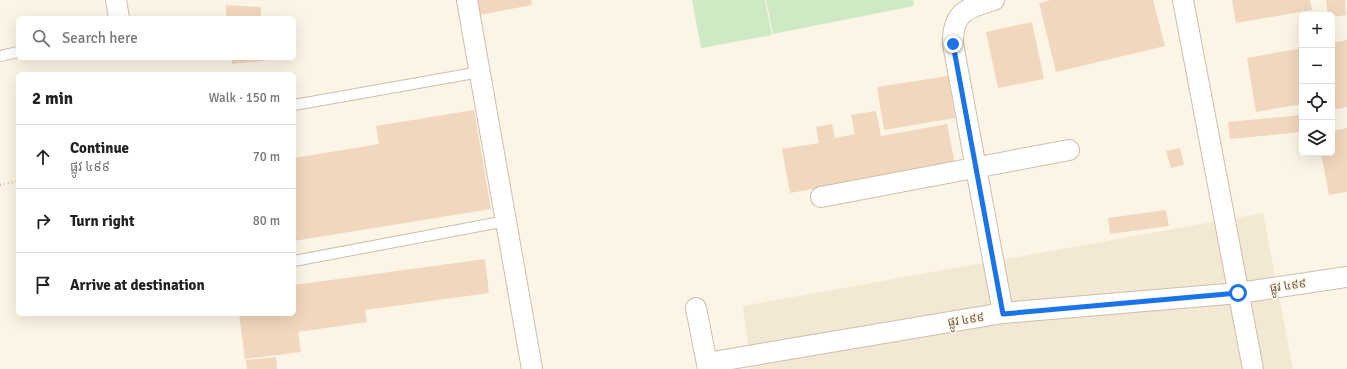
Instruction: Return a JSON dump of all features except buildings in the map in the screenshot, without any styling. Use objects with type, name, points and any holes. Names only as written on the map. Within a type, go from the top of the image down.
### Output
[{"type":"street","points":[[116,0],[119,16]]},
{"type":"street","points":[[467,0],[532,369]]},
{"type":"street","points":[[994,0],[974,6],[961,15],[955,22],[952,32],[1003,314]]},
{"type":"street","points":[[1183,0],[1253,369]]},
{"type":"street","points":[[821,197],[1068,150]]},
{"type":"street","name":"ផ្លូវ ៤៩៩","points":[[707,366],[1003,314],[1238,293],[1347,277]]},
{"type":"street","points":[[696,308],[707,366]]},
{"type":"lane","points":[[0,56],[16,52]]},
{"type":"lane","points":[[296,105],[480,72]]},
{"type":"lane","points":[[296,261],[506,221]]},
{"type":"path","points":[[0,185],[16,181]]},
{"type":"shaded area","points":[[1263,213],[1293,369],[751,369],[743,306]]},
{"type":"green space","points":[[692,0],[765,0],[772,35],[701,48]]},
{"type":"green space","points":[[766,0],[913,0],[914,6],[773,34]]},
{"type":"route","points":[[953,44],[1003,314],[1238,293]]}]
